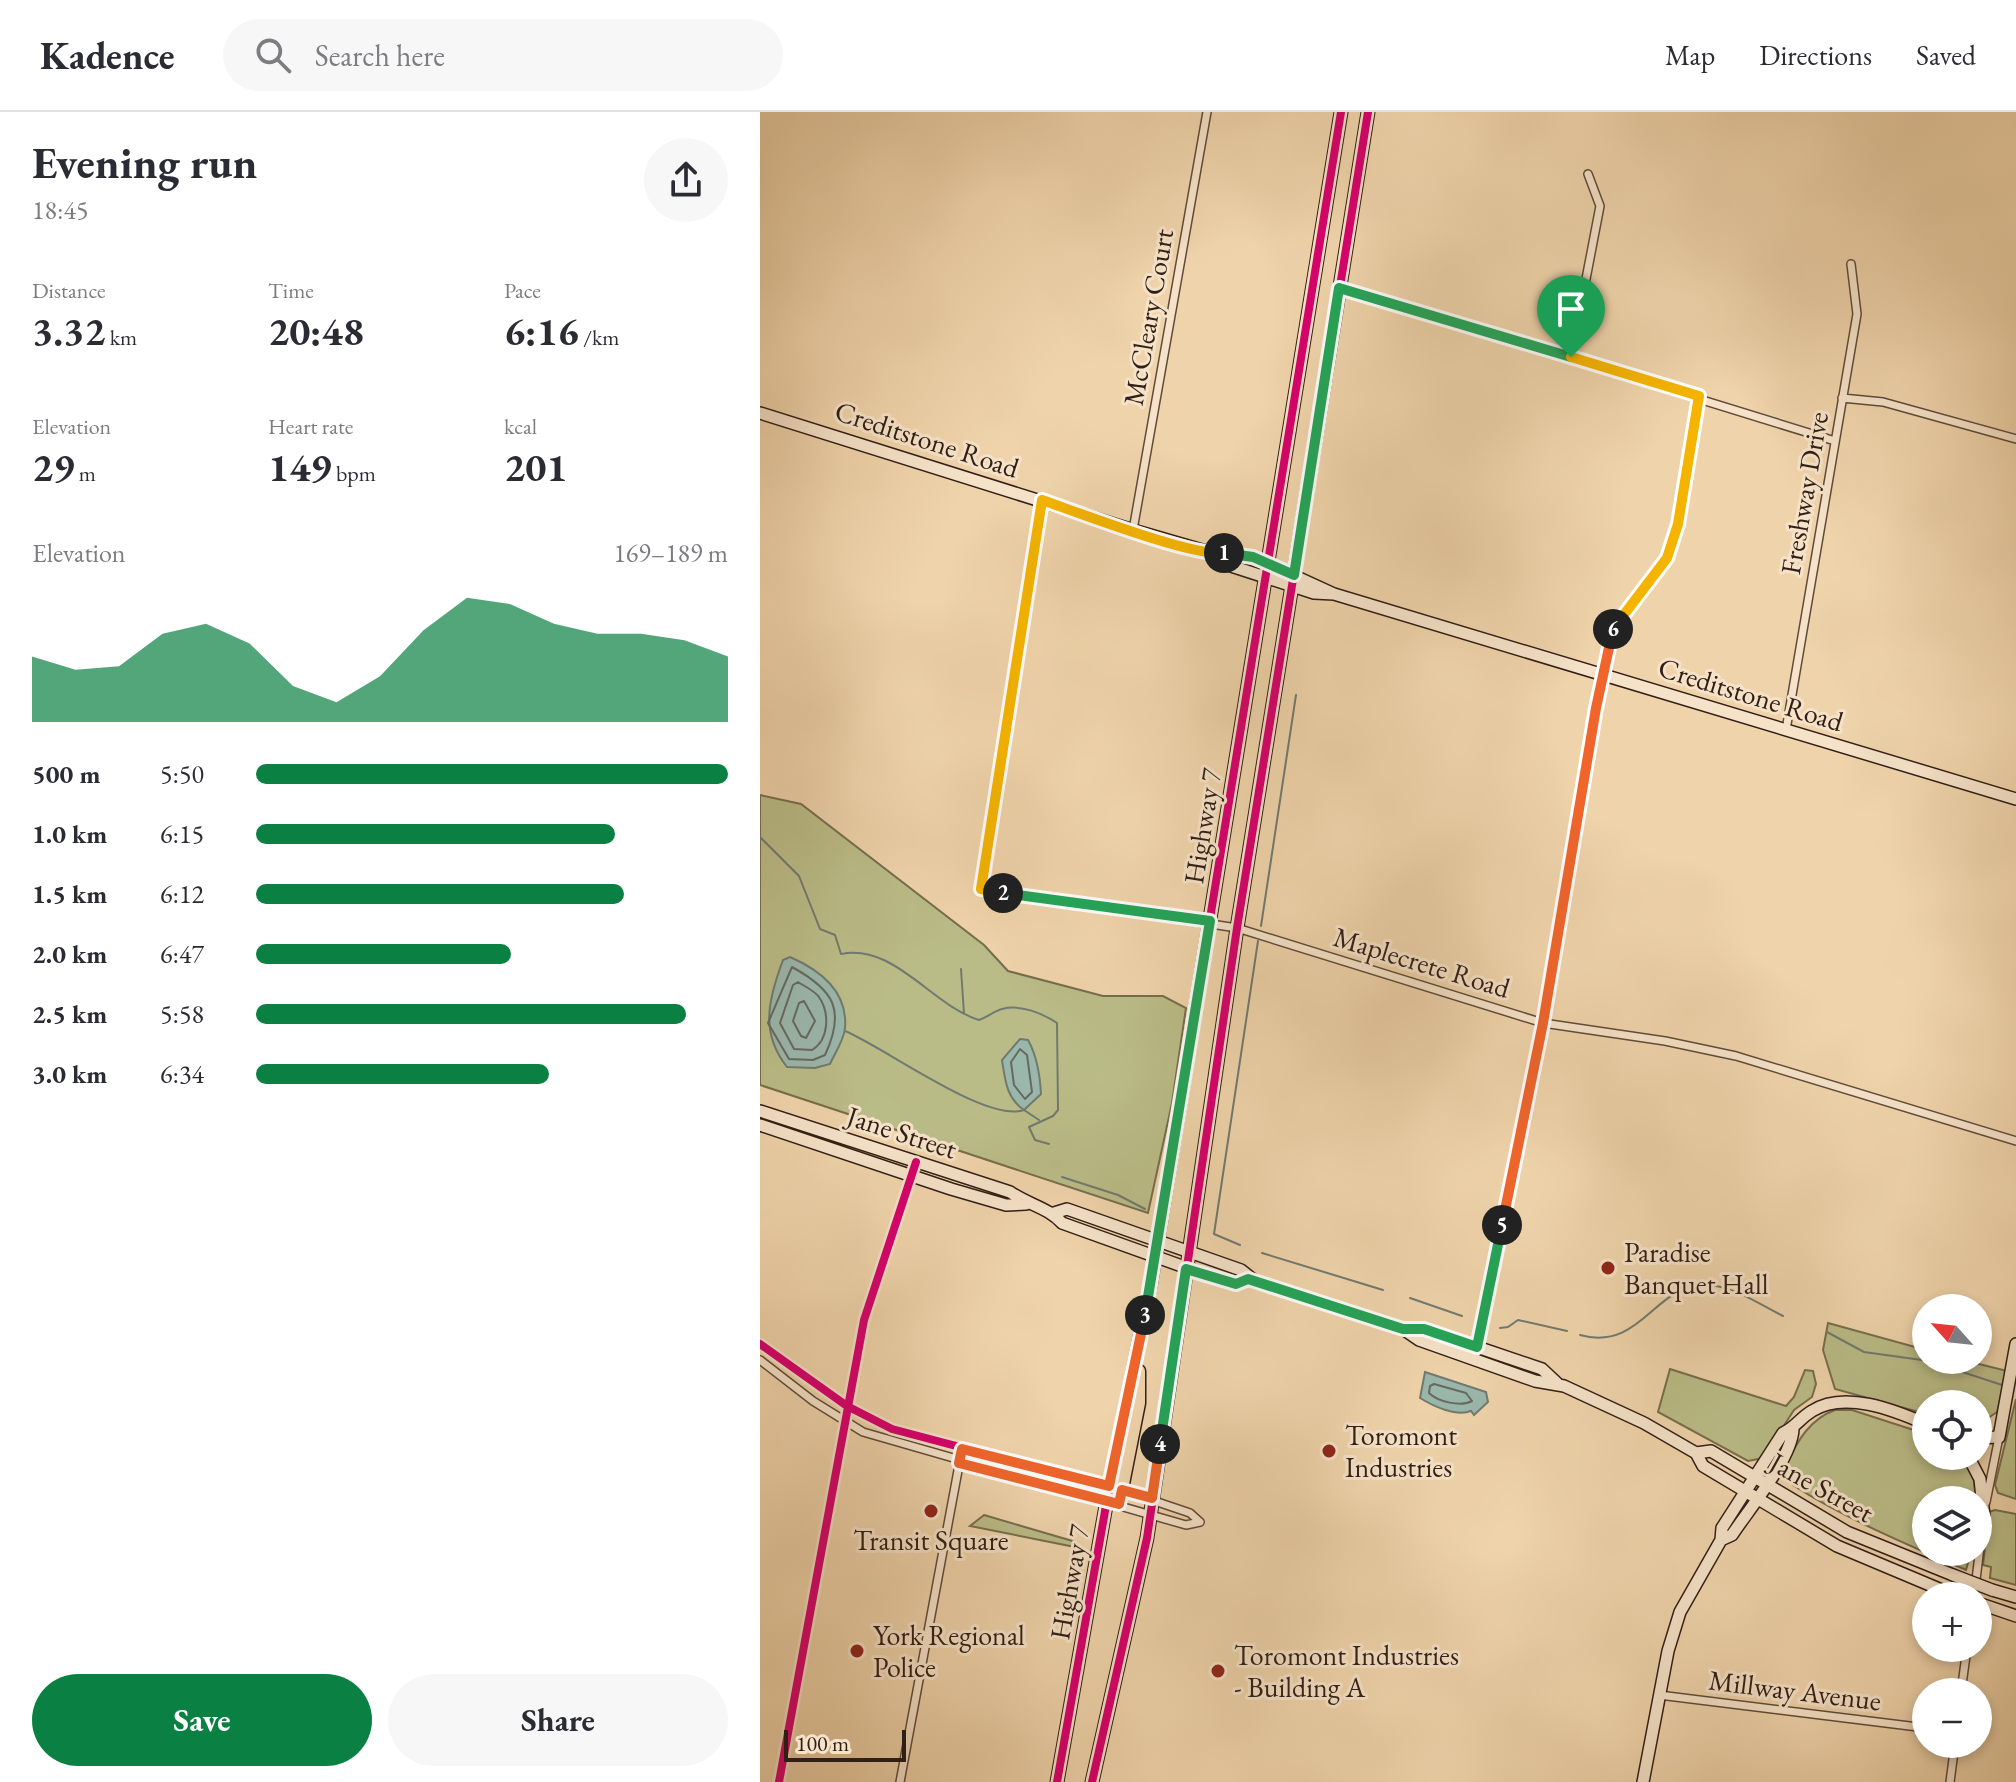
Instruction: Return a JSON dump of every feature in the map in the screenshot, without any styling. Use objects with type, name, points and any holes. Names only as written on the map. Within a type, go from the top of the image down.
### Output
[{"type":"main road","name":"Highway 7","points":[[1057,1782],[1116,1488],[1341,112]]},
{"type":"main road","name":"Highway 7","points":[[1092,1782],[1134,1601],[1152,1498],[1237,928],[1368,112]]},
{"type":"main road","name":"Creditstone Road","points":[[760,413],[1133,530],[1216,554],[1230,552],[1266,562],[1326,596],[1334,594],[2016,799]]},
{"type":"main road","name":"Creditstone Road","points":[[1216,554],[1225,564],[1263,577],[1293,580]]},
{"type":"main road","name":"Jane Street","points":[[760,1111],[1010,1192],[1026,1204],[1054,1213],[1062,1223],[1154,1258],[1236,1284],[1248,1279]]},
{"type":"main road","name":"Jane Street","points":[[760,1125],[1006,1205],[1026,1204]]},
{"type":"main road","name":"Jane Street","points":[[1054,1213],[1067,1209],[1241,1270],[1248,1279],[1403,1329],[1419,1340],[1476,1353],[1535,1381],[1557,1383],[1644,1423],[1696,1453],[1703,1466],[1837,1546],[1922,1582]]},
{"type":"main road","points":[[1992,1437],[1999,1437],[2016,1344]]},
{"type":"main road","points":[[1643,1782],[1659,1695],[1680,1612],[1721,1540],[1732,1535],[1750,1494],[1793,1440],[1793,1429],[1813,1409],[1846,1401],[1912,1420]]},
{"type":"main road","name":"Jane Street","points":[[1696,1453],[1711,1451],[1847,1532],[2016,1597]]},
{"type":"main road","points":[[1992,1608],[2016,1616]]},
{"type":"street","name":"McCleary Court","points":[[1133,530],[1207,112]]},
{"type":"street","points":[[1571,357],[1600,206],[1588,174]]},
{"type":"street","name":"Freshway Drive","points":[[1786,730],[1857,314],[1851,264]]},
{"type":"street","points":[[1339,288],[1699,396],[1835,441]]},
{"type":"street","points":[[1476,1353],[1543,1023],[1602,674],[1614,627],[1667,558],[1678,524],[1699,396]]},
{"type":"street","points":[[1842,398],[1883,402],[2016,439]]},
{"type":"street","name":"Maplecrete Road","points":[[1042,500],[981,889],[1210,921],[1543,1023],[1665,1041],[1736,1056],[2016,1141]]},
{"type":"street","points":[[779,1782],[864,1320],[916,1162]]},
{"type":"street","points":[[760,1344],[847,1406],[892,1429],[1152,1498],[1190,1513],[1200,1522],[1186,1525],[1113,1502],[959,1463],[863,1432],[813,1401],[760,1360]]},
{"type":"street","points":[[1990,1486],[1999,1437]]},
{"type":"street","points":[[900,1782],[962,1449]]},
{"type":"street","name":"Millway Avenue","points":[[1659,1695],[1912,1726]]},
{"type":"street","points":[[1950,1782],[1953,1758]]},
{"type":"green space","points":[[760,795],[801,804],[984,945],[1008,971],[1103,996],[1163,996],[1186,1008],[1172,1103],[1148,1213],[760,1085]]},
{"type":"green space","points":[[1828,1323],[1912,1346],[1912,1374],[1992,1374],[1992,1367],[2007,1371],[1997,1412],[1992,1415],[1992,1390],[1912,1390],[1912,1410],[1835,1389],[1823,1350]]},
{"type":"green space","points":[[1670,1369],[1786,1406],[1794,1397],[1805,1370],[1813,1371],[1816,1384],[1812,1397],[1794,1410],[1763,1458],[1748,1461],[1658,1412]]},
{"type":"green space","points":[[2016,1399],[2016,1499],[1998,1493],[1995,1485]]},
{"type":"green space","points":[[1835,1410],[1852,1410],[1912,1429],[1912,1470],[1972,1470],[1974,1486],[1912,1486],[1912,1546],[1853,1519],[1793,1485],[1787,1463],[1806,1431]]},
{"type":"green space","points":[[1992,1511],[2016,1514],[2016,1585],[1990,1578],[1991,1567],[1987,1566],[1992,1566]]},
{"type":"green space","points":[[984,1515],[1076,1542],[1075,1547],[970,1526]]},
{"type":"water","points":[[790,957],[830,984],[842,1004],[844,1033],[830,1064],[815,1068],[787,1067],[773,1042],[769,1016],[771,1002],[783,960]]},
{"type":"water","points":[[1020,1039],[1028,1040],[1034,1053],[1041,1094],[1024,1110],[1010,1094],[1002,1060]]},
{"type":"water","points":[[1425,1372],[1486,1392],[1488,1402],[1474,1415],[1471,1411],[1452,1412],[1431,1404],[1420,1398]]},
{"type":"waterway","points":[[1261,926],[1296,695]]},
{"type":"waterway","points":[[760,837],[799,876],[820,929],[835,935],[841,954],[860,953],[895,966],[945,1002],[979,1020],[999,1010],[1016,1008],[1038,1013],[1057,1023],[1058,1110],[1053,1116],[1029,1127],[1035,1140],[1049,1144]]},
{"type":"waterway","points":[[1240,1245],[1214,1234],[1258,941]]},
{"type":"waterway","points":[[961,969],[964,1014]]},
{"type":"waterway","points":[[845,1031],[961,1095],[986,1106],[1007,1111],[1024,1110],[1039,1120]]},
{"type":"waterway","points":[[1062,1177],[1118,1195],[1145,1209]]},
{"type":"waterway","points":[[1262,1253],[1383,1290]]},
{"type":"waterway","points":[[1580,1335],[1602,1338],[1621,1333],[1679,1291],[1696,1285],[1733,1291],[1783,1316]]},
{"type":"waterway","points":[[1410,1298],[1462,1316]]},
{"type":"waterway","points":[[1500,1328],[1518,1320],[1567,1331]]},
{"type":"waterway","points":[[1827,1332],[1864,1352],[1929,1361],[2002,1385]]},
{"type":"cycle path","points":[[1057,1782],[1107,1500],[1151,1282],[1341,112]]},
{"type":"cycle path","points":[[1092,1782],[1147,1538],[1237,928],[1368,112]]},
{"type":"cycle path","points":[[779,1782],[864,1320],[916,1162]]},
{"type":"cycle path","points":[[760,1344],[847,1406],[892,1429],[1152,1498]]},
{"type":"place","name":"Paradise Banquet Hall","points":[[1608,1268]]},
{"type":"place","name":"Toromont Industries","points":[[1329,1451]]},
{"type":"place","name":"Transit Square","points":[[931,1511]]},
{"type":"place","name":"York Regional Police","points":[[857,1651]]},
{"type":"place","name":"Toromont Industries - Building A","points":[[1218,1671]]},
{"type":"route","points":[[1339,288],[1571,357],[1699,396],[1678,524],[1667,558],[1651,583],[1618,620],[1607,647],[1543,1023],[1477,1347],[1424,1329],[1403,1329],[1248,1279],[1236,1284],[1186,1269],[1152,1498],[1122,1490],[1119,1504],[959,1463],[962,1449],[1109,1486],[1140,1344],[1210,921],[981,889],[1042,500],[1175,543],[1216,554],[1230,552],[1253,557],[1294,575],[1339,288]]}]
